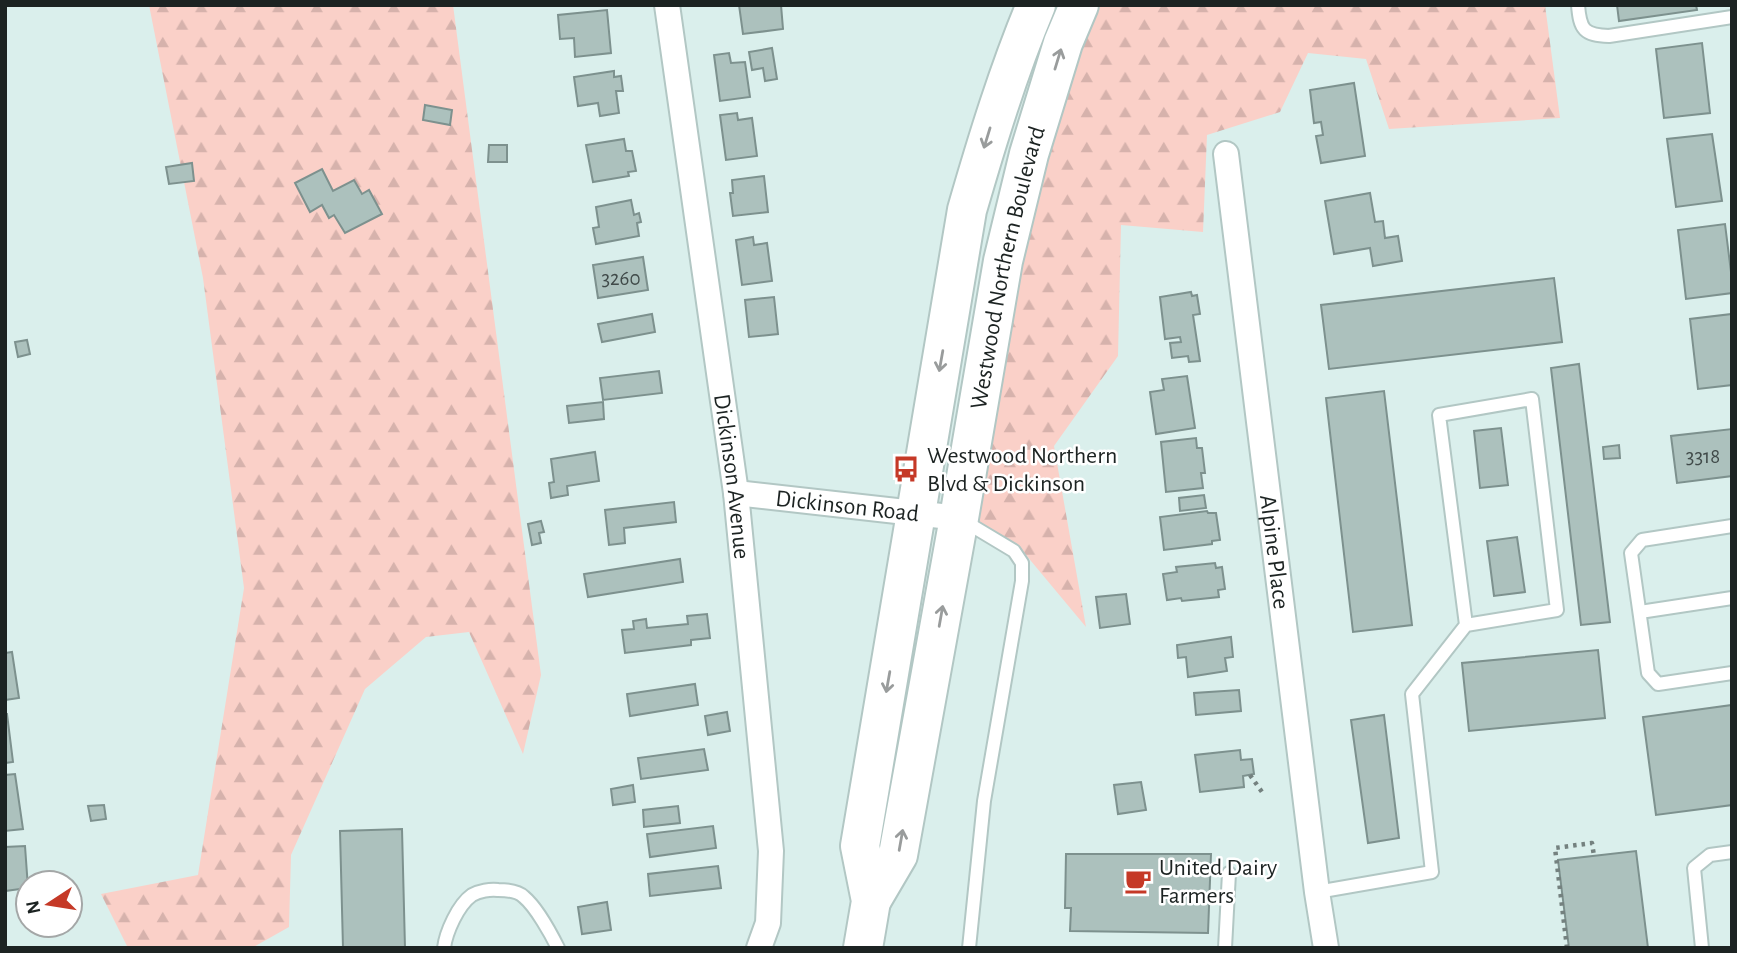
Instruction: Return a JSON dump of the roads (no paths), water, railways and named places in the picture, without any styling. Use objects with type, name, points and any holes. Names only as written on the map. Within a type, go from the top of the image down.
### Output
[{"type":"main road","name":"Westwood Northern Boulevard","points":[[863,948],[871,901],[898,855],[1003,261],[1029,154],[1027,88],[1020,42],[1036,5]]},
{"type":"main road","name":"Westwood Northern Boulevard","points":[[871,901],[860,846],[967,210],[988,135],[1063,43],[1079,5]]},
{"type":"street","name":"Dickinson Avenue","points":[[667,5],[736,492],[771,851],[768,923],[759,948]]},
{"type":"street","name":"Alpine Place","points":[[1226,154],[1326,948]]},
{"type":"street","name":"Dickinson Road","points":[[736,492],[959,519]]},
{"type":"lane","points":[[1578,5],[1579,22],[1592,35],[1609,36],[1732,17]]},
{"type":"lane","points":[[1317,892],[1432,872],[1412,694],[1466,625],[1557,610],[1532,399],[1439,415],[1466,625]]},
{"type":"lane","points":[[959,519],[1014,551],[1022,563],[1022,581],[985,801],[969,948]]},
{"type":"lane","points":[[1732,526],[1642,540],[1631,553],[1648,673],[1658,684],[1732,673]]},
{"type":"lane","points":[[1640,612],[1732,598]]},
{"type":"lane","points":[[1702,948],[1694,868],[1710,855],[1732,852]]},
{"type":"lane","points":[[1225,948],[1229,873]]},
{"type":"lane","points":[[444,948],[445,936],[463,904],[474,894],[491,890],[508,890],[524,897],[546,926],[558,948]]},
{"type":"place","name":"Westwood Northern Blvd & Dickinson","points":[[906,469]]},
{"type":"place","name":"United Dairy Farmers","points":[[1138,881]]}]
